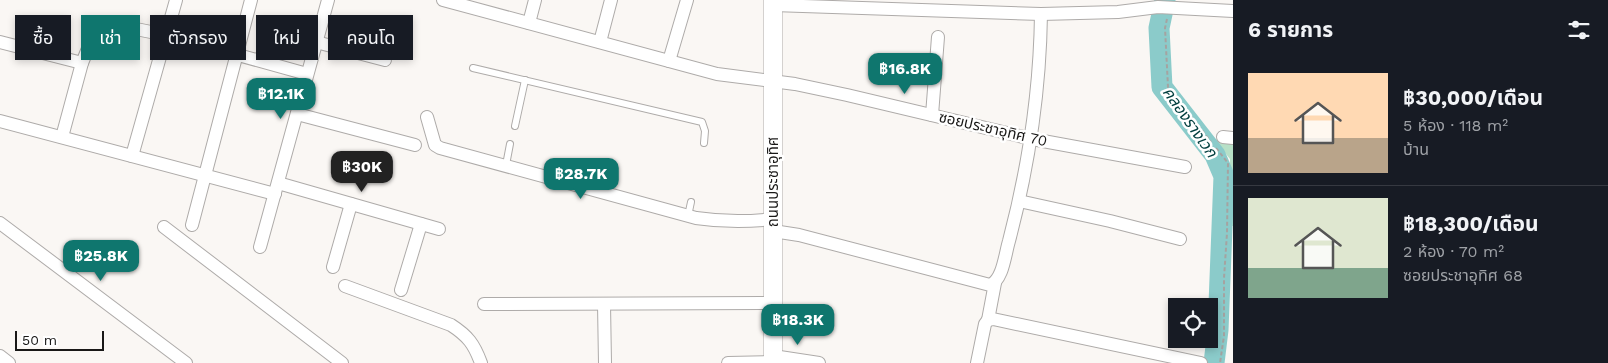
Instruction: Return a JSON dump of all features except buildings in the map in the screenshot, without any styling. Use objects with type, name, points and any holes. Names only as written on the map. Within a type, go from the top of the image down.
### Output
[{"type":"main road","name":"ถนนประชาอุทิศ","points":[[773,2],[773,361]]},
{"type":"street","points":[[172,15],[176,0]]},
{"type":"street","points":[[246,18],[251,0]]},
{"type":"street","points":[[318,35],[328,0]]},
{"type":"street","name":"ซอยประชาอุทิศ 70","points":[[443,0],[459,2],[717,74],[795,84],[1032,139],[1185,167]]},
{"type":"street","points":[[529,23],[536,0]]},
{"type":"street","points":[[600,42],[612,0]]},
{"type":"street","points":[[669,61],[687,0]]},
{"type":"street","points":[[773,2],[1040,14],[1112,12],[1168,7],[1233,11]]},
{"type":"street","points":[[977,363],[995,283],[998,280],[1020,201],[1032,139],[1040,59],[1040,14]]},
{"type":"street","points":[[62,137],[82,62],[99,27],[110,24],[150,32]]},
{"type":"street","points":[[932,115],[938,38]]},
{"type":"street","points":[[0,42],[82,62]]},
{"type":"street","points":[[246,57],[307,74]]},
{"type":"street","points":[[132,156],[159,60]]},
{"type":"street","points":[[192,225],[234,60]]},
{"type":"street","points":[[260,247],[311,60]]},
{"type":"street","points":[[297,114],[415,145]]},
{"type":"street","points":[[427,117],[435,145],[440,148],[688,216],[720,222],[773,225],[799,235],[990,285],[995,283]]},
{"type":"street","points":[[0,121],[205,175],[351,204],[439,229]]},
{"type":"street","points":[[1020,201],[1180,239]]},
{"type":"street","points":[[333,267],[351,204]]},
{"type":"street","points":[[0,223],[186,363]]},
{"type":"street","points":[[402,290],[422,224]]},
{"type":"street","points":[[164,227],[342,363]]},
{"type":"street","points":[[346,286],[451,325],[464,333],[476,348],[481,363]]},
{"type":"street","points":[[484,304],[773,304]]},
{"type":"street","points":[[604,304],[605,363]]},
{"type":"street","points":[[988,320],[1000,320],[1201,363]]},
{"type":"street","points":[[0,356],[9,363]]},
{"type":"street","points":[[728,363],[773,361],[819,363]]},
{"type":"lane","points":[[473,68],[702,122],[704,143]]},
{"type":"lane","points":[[515,126],[525,80]]},
{"type":"lane","points":[[506,165],[510,144]]},
{"type":"lane","points":[[688,216],[692,202]]},
{"type":"path","points":[[1168,7],[1166,28],[1168,88],[1228,163],[1224,336],[1220,363]]},
{"type":"green space","points":[[1214,139],[1233,141],[1233,226],[1230,226],[1230,159]]},
{"type":"waterway","name":"คลองรางเวก","points":[[1165,0],[1159,28],[1162,87],[1215,155],[1224,176],[1218,330],[1214,363]]}]
